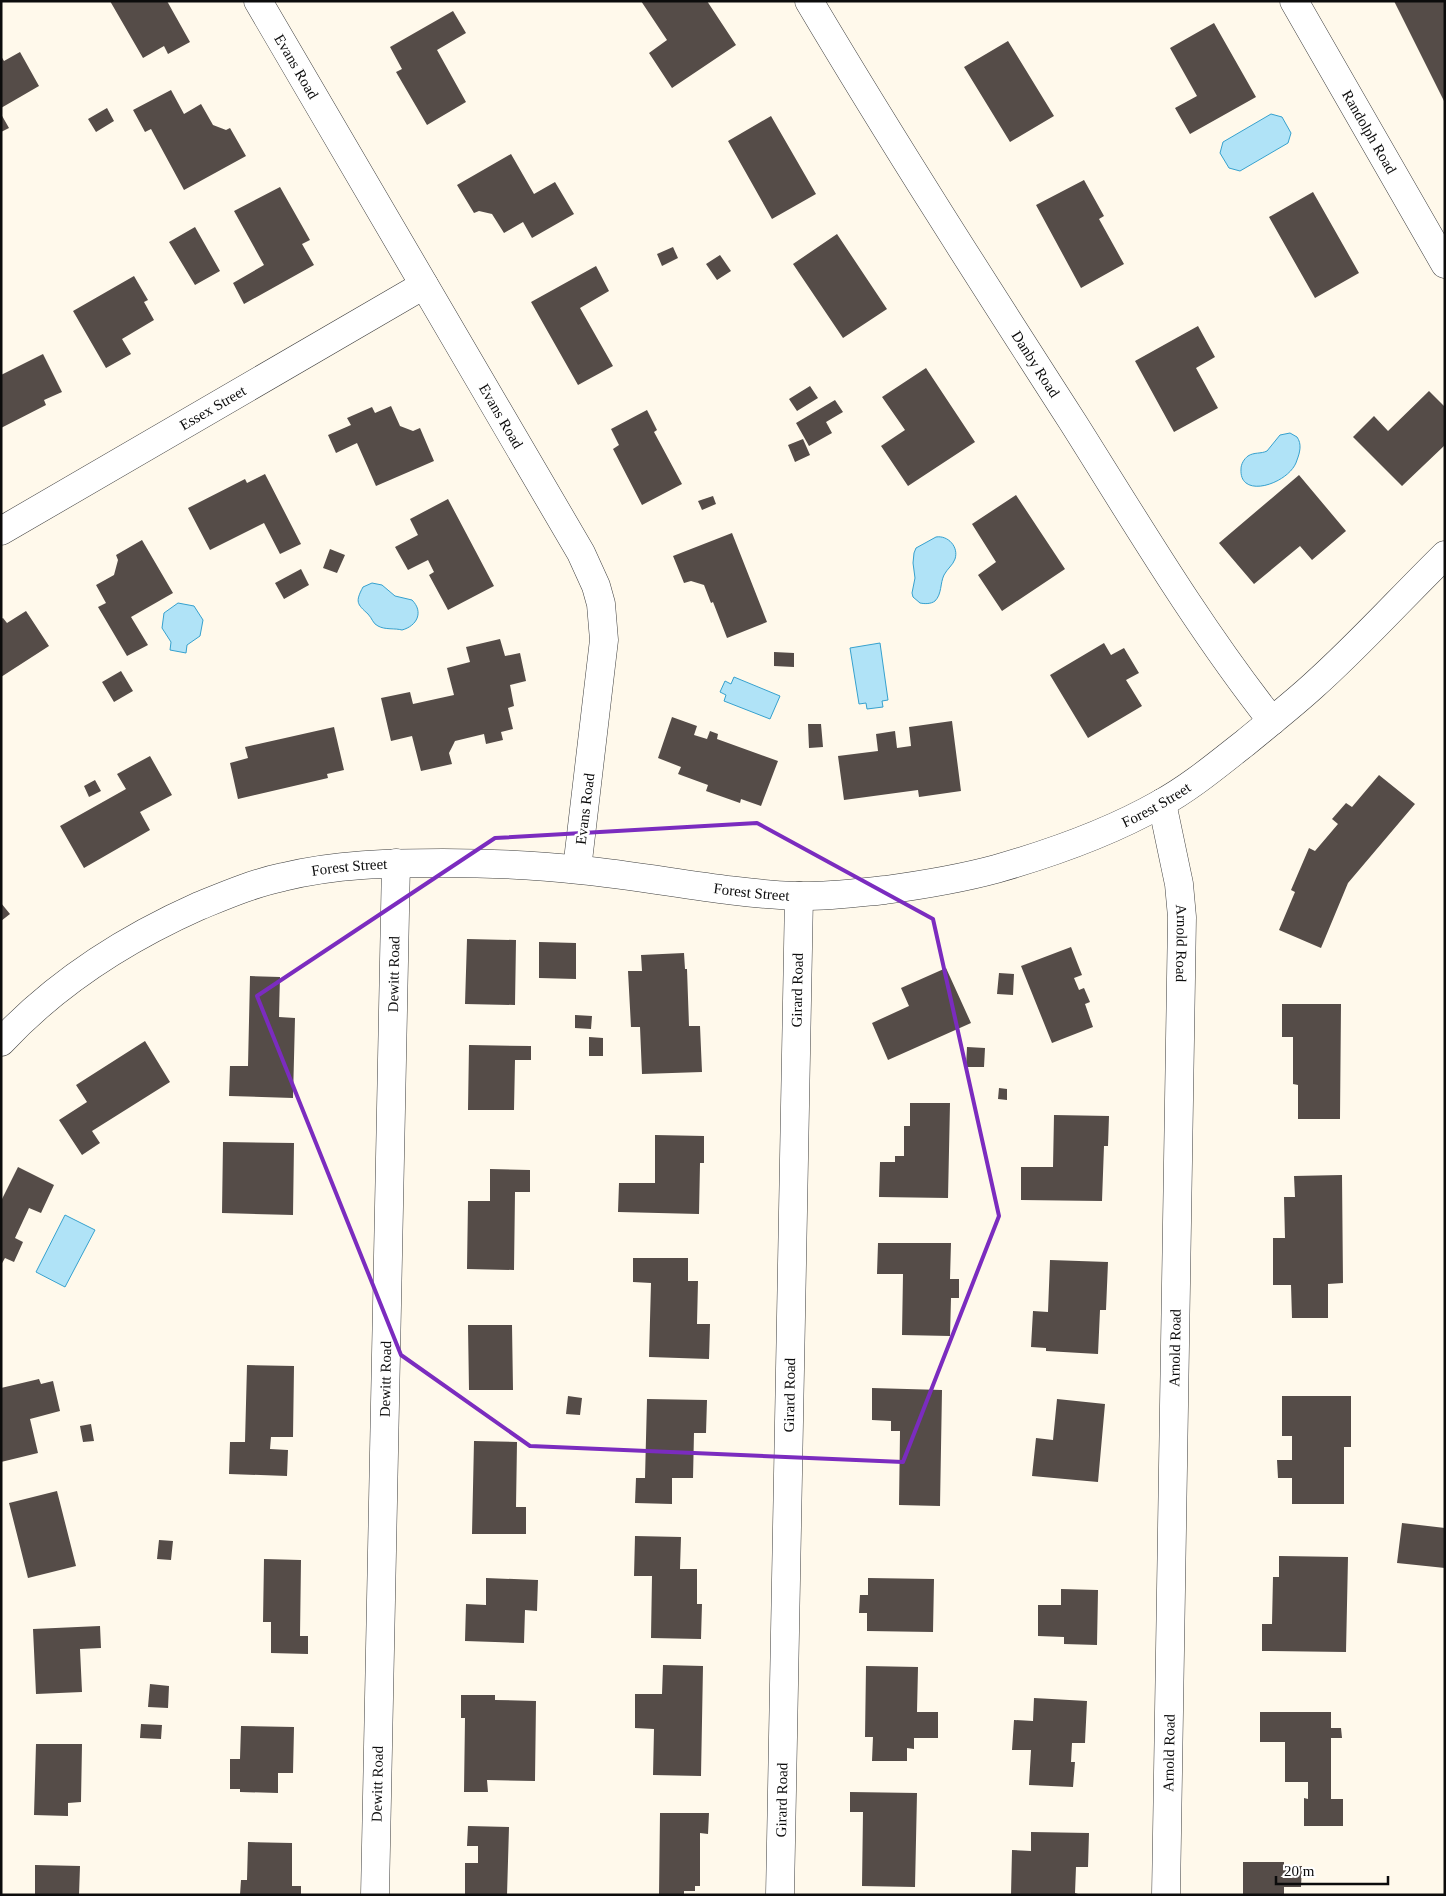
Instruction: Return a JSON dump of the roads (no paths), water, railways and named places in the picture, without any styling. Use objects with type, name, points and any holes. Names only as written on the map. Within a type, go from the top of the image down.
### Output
[{"type":"street","name":"Evans Road","points":[[258,1],[582,553],[596,586],[601,604],[604,640],[603,658],[577,869]]},
{"type":"street","name":"Danby Road","points":[[809,1],[885,128],[1153,548],[1234,671],[1272,720]]},
{"type":"street","name":"Randolph Road","points":[[1294,1],[1445,264]]},
{"type":"street","name":"Essex Street","points":[[1,531],[424,285]]},
{"type":"street","name":"Forest Street","points":[[1,1042],[25,1017],[86,968],[128,942],[169,920],[236,891],[280,877],[351,865],[396,863],[489,864],[577,869],[739,891],[800,896],[842,894],[904,887],[994,870],[1102,833],[1162,803],[1218,764],[1314,685],[1445,555]]},
{"type":"street","name":"Arnold Road","points":[[1162,803],[1180,884],[1182,917],[1166,1895]]},
{"type":"street","name":"Dewitt Road","points":[[375,1895],[396,863]]},
{"type":"street","name":"Girard Road","points":[[780,1895],[800,896]]},
{"type":"water","points":[[1271,114],[1282,117],[1291,133],[1288,143],[1240,171],[1229,168],[1220,153],[1223,142]]},
{"type":"water","points":[[1290,433],[1297,437],[1300,445],[1300,451],[1293,468],[1285,476],[1266,485],[1256,486],[1248,484],[1243,479],[1241,469],[1245,459],[1255,453],[1267,451],[1280,435]]},
{"type":"water","points":[[936,537],[945,538],[952,543],[956,555],[953,563],[944,575],[940,592],[935,601],[926,604],[920,603],[913,597],[912,593],[915,578],[914,553],[916,548]]},
{"type":"water","points":[[372,583],[382,585],[395,596],[412,600],[418,609],[415,622],[402,630],[384,628],[375,624],[358,602],[363,587]]},
{"type":"water","points":[[178,603],[194,606],[203,620],[200,636],[187,645],[186,653],[170,650],[171,642],[162,628],[164,613]]},
{"type":"water","points":[[880,643],[888,700],[882,701],[883,707],[867,709],[866,703],[859,704],[850,648]]},
{"type":"water","points":[[734,677],[780,696],[770,719],[724,701],[726,695],[720,692],[725,681],[731,684]]},
{"type":"water","points":[[65,1215],[95,1230],[65,1287],[36,1272]]}]
